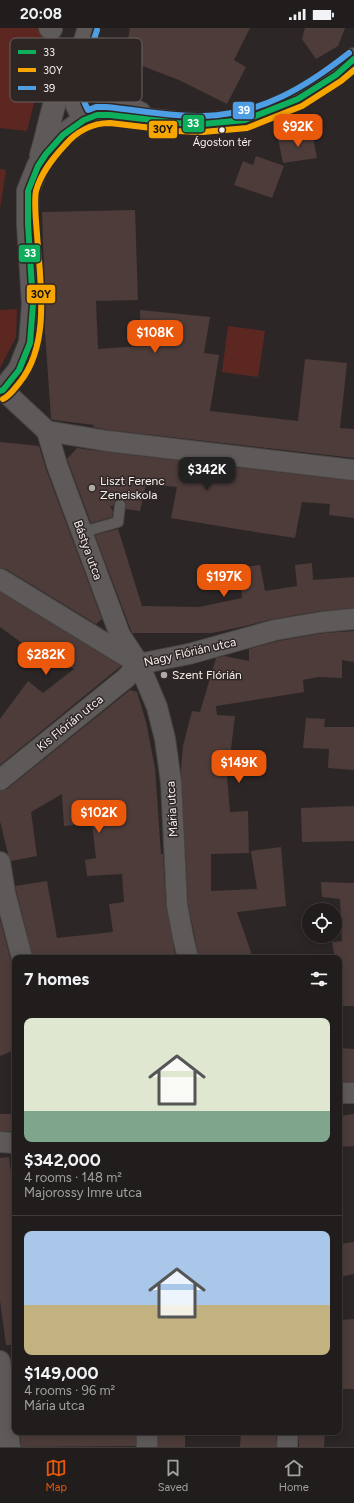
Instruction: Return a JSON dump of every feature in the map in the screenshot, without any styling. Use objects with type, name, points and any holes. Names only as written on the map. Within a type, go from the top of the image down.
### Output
[{"type":"street","points":[[86,38],[89,28]]},
{"type":"street","points":[[38,166],[46,154],[63,135],[84,120],[97,115],[203,124],[245,120],[298,99],[336,74],[354,59]]},
{"type":"street","points":[[56,102],[38,166],[28,191],[27,206],[33,304],[30,343],[19,370],[2,391],[47,431],[107,441],[239,452],[354,470]]},
{"type":"street","points":[[75,102],[84,120]]},
{"type":"street","points":[[116,102],[157,120]]},
{"type":"street","name":"Bástya utca","points":[[47,431],[82,534],[120,635],[139,664]]},
{"type":"street","name":"Nagy Flórián utca","points":[[0,579],[139,664],[189,654],[275,630],[322,622],[354,619]]},
{"type":"street","name":"Kis Flórián utca","points":[[0,780],[126,678],[139,664]]},
{"type":"street","name":"Mária utca","points":[[139,664],[157,707],[165,739],[171,782],[177,905],[187,955]]},
{"type":"street","points":[[0,862],[5,893],[21,955]]},
{"type":"street","points":[[342,1093],[354,1093]]},
{"type":"street","points":[[0,1142],[12,1143]]},
{"type":"street","points":[[0,1361],[10,1447]]},
{"type":"street","points":[[147,1435],[147,1447]]},
{"type":"street","points":[[287,1447],[288,1435]]},
{"type":"lane","points":[[82,534],[90,530],[118,522],[120,506]]},
{"type":"shaded area","points":[[0,28],[40,28],[52,32],[50,38],[10,38],[10,102],[34,102],[27,131],[0,128]]},
{"type":"shaded area","points":[[0,169],[6,170],[0,209]]},
{"type":"shaded area","points":[[17,309],[16,337],[0,368],[0,310]]},
{"type":"shaded area","points":[[228,326],[265,331],[258,377],[222,372]]},
{"type":"building","points":[[130,28],[250,28],[234,60],[246,67],[227,104],[179,80],[142,66],[142,38],[128,38]]},
{"type":"building","points":[[305,28],[345,28],[338,46],[316,59],[302,39]]},
{"type":"building","points":[[312,132],[317,158],[283,163],[278,138]]},
{"type":"building","points":[[256,156],[284,166],[272,198],[234,185],[243,161],[253,165]]},
{"type":"building","points":[[135,210],[138,300],[96,301],[98,349],[141,346],[140,310],[210,317],[204,353],[219,355],[210,411],[298,421],[305,359],[347,363],[340,428],[354,429],[354,458],[109,430],[93,427],[94,425],[51,419],[44,318],[45,303],[42,212]]},
{"type":"building","points":[[0,442],[39,446],[46,469],[102,619],[96,624],[6,569],[0,568]]},
{"type":"building","points":[[77,448],[354,481],[354,518],[329,515],[330,504],[302,502],[295,538],[243,530],[171,518],[177,487],[146,484],[140,511],[126,509],[126,503],[124,500],[118,499],[115,501],[113,506],[110,506],[113,512],[112,517],[91,523],[67,459]]},
{"type":"building","points":[[118,529],[142,606],[199,607],[242,598],[239,568],[260,565],[265,591],[297,586],[295,565],[312,563],[313,580],[354,577],[354,608],[320,611],[273,619],[212,633],[132,633],[95,535]]},
{"type":"building","points":[[0,592],[121,666],[0,765],[0,719],[28,681],[43,693],[74,669],[37,647],[33,651],[0,627]]},
{"type":"building","points":[[354,631],[354,662],[342,660],[342,678],[318,677],[303,680],[304,692],[216,706],[217,715],[235,716],[229,765],[226,765],[230,812],[248,811],[249,853],[211,854],[211,891],[257,889],[251,851],[281,847],[286,906],[237,912],[252,955],[198,955],[188,904],[181,769],[183,746],[192,711],[200,712],[216,658],[224,656],[249,661],[249,649],[278,641],[324,633]]},
{"type":"building","points":[[130,690],[137,692],[146,722],[155,768],[166,906],[175,955],[32,955],[15,886],[47,881],[57,938],[113,932],[109,904],[124,902],[122,874],[87,876],[85,860],[96,858],[92,823],[64,826],[62,794],[31,812],[37,856],[11,861],[0,821],[0,791],[7,789]]},
{"type":"building","points":[[306,718],[325,719],[324,727],[354,727],[354,770],[328,768],[329,749],[303,748]]},
{"type":"building","points":[[354,806],[354,841],[302,842],[301,808]]},
{"type":"building","points":[[321,882],[354,883],[354,1006],[342,1006],[342,955],[334,955],[332,943],[342,943],[342,903],[340,903],[340,899],[322,897]]},
{"type":"building","points":[[0,919],[12,962],[12,1051],[0,1056]]},
{"type":"building","points":[[342,1048],[354,1049],[354,1082],[342,1082]]},
{"type":"building","points":[[0,1114],[12,1114],[12,1131],[0,1131]]},
{"type":"building","points":[[354,1114],[354,1146],[342,1147],[342,1116]]},
{"type":"building","points":[[9,1157],[12,1179],[12,1345],[6,1345],[0,1300],[0,1158]]},
{"type":"building","points":[[354,1242],[354,1274],[342,1276],[342,1244]]},
{"type":"building","points":[[354,1319],[354,1389],[342,1389],[342,1320]]},
{"type":"building","points":[[20,1435],[136,1435],[136,1446],[21,1447]]},
{"type":"building","points":[[158,1435],[185,1435],[185,1447],[158,1447]]},
{"type":"building","points":[[241,1435],[276,1435],[276,1447],[240,1447]]},
{"type":"building","points":[[299,1435],[325,1435],[324,1447],[299,1447]]},
{"type":"transit line","name":"39","points":[[94,38],[97,30]]},
{"type":"transit line","name":"39","points":[[84,102],[88,110],[96,107],[106,107],[191,116],[244,111],[263,105],[299,88],[349,53]]},
{"type":"transit line","name":"33","points":[[0,391],[3,390],[19,370],[30,343],[33,304],[28,224],[28,191],[38,166],[46,154],[63,135],[84,120],[97,115],[203,124],[245,120],[298,99],[336,75],[354,59]]},
{"type":"transit line","name":"30Y","points":[[3,399],[8,396],[20,382],[30,366],[36,349],[40,330],[41,311],[41,291],[35,212],[36,191],[48,166],[69,140],[79,132],[103,123],[177,131],[203,132],[247,128],[302,106],[341,81],[354,70]]},
{"type":"place","name":"Ágoston tér","points":[[222,130]]},
{"type":"place","name":"Liszt Ferenc Zeneiskola","points":[[92,488]]},
{"type":"place","name":"Szent Flórián","points":[[164,675]]}]
